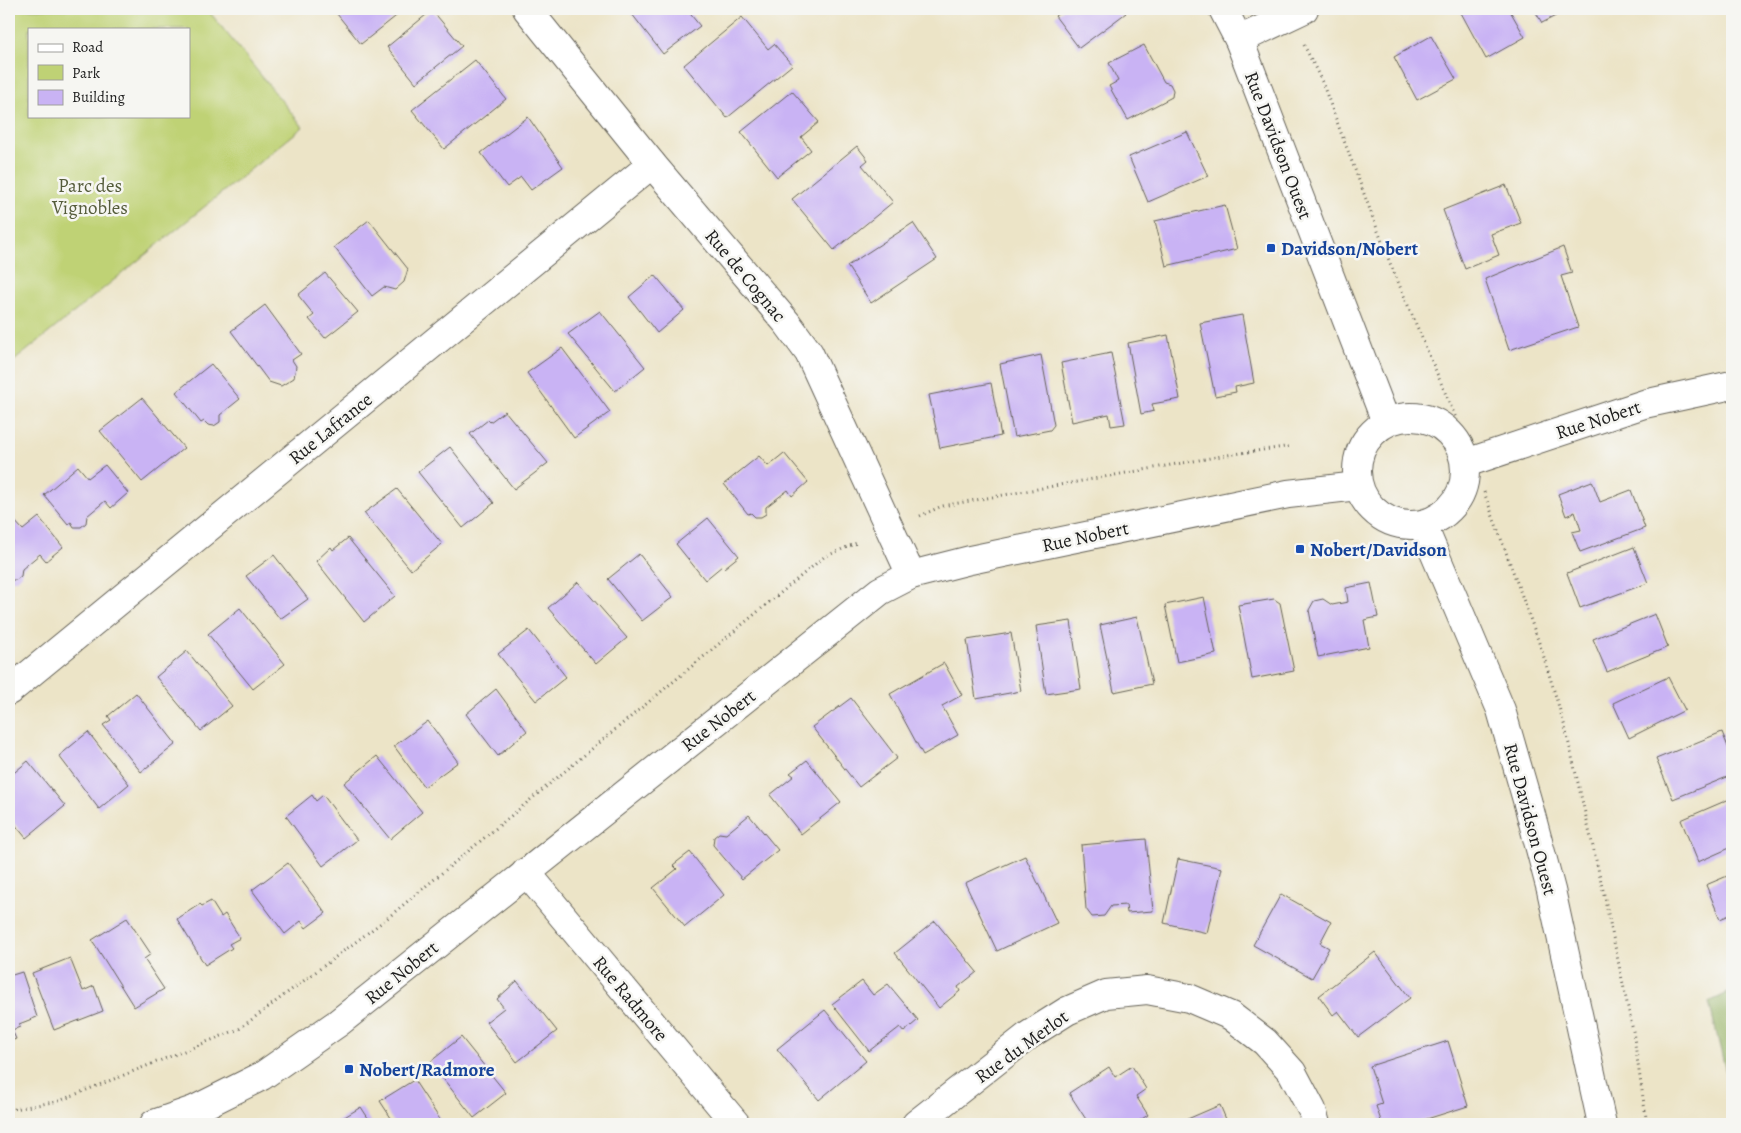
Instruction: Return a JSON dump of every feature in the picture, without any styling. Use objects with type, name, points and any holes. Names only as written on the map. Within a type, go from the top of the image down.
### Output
[{"type":"street","name":"Rue de Cognac","points":[[527,9],[652,164],[787,323],[809,353],[911,575]]},
{"type":"street","name":"Rue Davidson Ouest","points":[[1223,9],[1239,40],[1386,422]]},
{"type":"street","points":[[1239,40],[1297,12]]},
{"type":"street","name":"Rue Lafrance","points":[[9,691],[652,164]]},
{"type":"street","name":"Rue Nobert","points":[[1466,463],[1644,404],[1732,385]]},
{"type":"street","points":[[1412,416],[1437,423],[1456,441],[1466,463],[1462,492],[1446,514],[1423,526],[1397,525],[1374,512],[1358,486],[1357,464],[1366,440],[1386,422],[1412,416]]},
{"type":"street","name":"Rue Nobert","points":[[154,1124],[194,1110],[262,1076],[338,1023],[880,591],[911,575],[970,560],[1288,494],[1358,486]]},
{"type":"street","name":"Rue Davidson Ouest","points":[[1423,526],[1504,719],[1551,890],[1602,1124]]},
{"type":"street","name":"Rue Radmore","points":[[526,872],[736,1124]]},
{"type":"street","name":"Rue du Merlot","points":[[916,1124],[1029,1035],[1067,1011],[1106,994],[1147,990],[1189,998],[1231,1016],[1265,1042],[1292,1072],[1312,1110],[1316,1124]]},
{"type":"path","points":[[1297,12],[1390,263],[1459,426]]},
{"type":"path","points":[[916,518],[942,506],[1227,455],[1292,446]]},
{"type":"path","points":[[1482,490],[1542,651],[1565,727],[1631,1022],[1647,1124]]},
{"type":"path","points":[[9,1110],[59,1101],[239,1029],[385,920],[824,557],[858,543]]},
{"type":"green space","name":"Parc des Vignobles","points":[[9,9],[207,9],[303,127],[9,365]]},
{"type":"green space","points":[[1732,991],[1732,1097],[1709,1002]]},
{"type":"building","points":[[333,9],[405,9],[361,44]]},
{"type":"building","points":[[628,9],[688,9],[700,26],[663,54]]},
{"type":"building","points":[[1064,9],[1122,9],[1126,13],[1079,48],[1055,16]]},
{"type":"building","points":[[1459,9],[1509,9],[1525,37],[1486,59]]},
{"type":"building","points":[[1534,9],[1569,9],[1542,23]]},
{"type":"building","points":[[432,10],[462,46],[416,83],[387,47]]},
{"type":"building","points":[[742,17],[768,49],[774,44],[792,65],[727,118],[684,65]]},
{"type":"building","points":[[1431,36],[1456,79],[1417,100],[1394,57]]},
{"type":"building","points":[[1144,45],[1164,82],[1170,84],[1173,90],[1172,97],[1128,120],[1109,86],[1118,81],[1109,63]]},
{"type":"building","points":[[475,60],[506,99],[444,149],[412,110]]},
{"type":"building","points":[[792,91],[819,122],[801,137],[811,150],[777,177],[741,132]]},
{"type":"building","points":[[528,117],[563,167],[531,190],[521,177],[507,187],[481,153]]},
{"type":"building","points":[[1187,132],[1208,176],[1148,202],[1129,157]]},
{"type":"building","points":[[857,146],[868,160],[862,165],[893,202],[834,250],[792,199]]},
{"type":"building","points":[[1506,185],[1521,223],[1491,234],[1499,255],[1465,269],[1443,210]]},
{"type":"building","points":[[1225,205],[1237,249],[1166,266],[1155,221]]},
{"type":"building","points":[[369,220],[408,269],[404,282],[395,290],[384,287],[372,296],[334,247]]},
{"type":"building","points":[[913,223],[937,259],[871,303],[847,266]]},
{"type":"building","points":[[1563,247],[1572,273],[1561,276],[1578,327],[1509,350],[1485,279]]},
{"type":"building","points":[[325,273],[358,312],[325,338],[309,319],[314,315],[298,295]]},
{"type":"building","points":[[655,275],[684,310],[657,333],[629,297]]},
{"type":"building","points":[[265,305],[301,354],[292,360],[296,366],[294,378],[281,386],[269,382],[231,331]]},
{"type":"building","points":[[600,311],[645,367],[615,391],[568,334]]},
{"type":"building","points":[[1242,315],[1254,383],[1235,387],[1236,392],[1215,396],[1200,323]]},
{"type":"building","points":[[1168,335],[1180,399],[1152,404],[1154,411],[1141,414],[1128,343]]},
{"type":"building","points":[[562,348],[610,412],[574,438],[527,373]]},
{"type":"building","points":[[1111,353],[1125,424],[1111,426],[1109,414],[1072,422],[1061,363]]},
{"type":"building","points":[[1041,355],[1054,425],[1050,430],[1014,437],[1000,364]]},
{"type":"building","points":[[211,364],[240,399],[220,415],[220,422],[214,426],[208,425],[204,421],[201,423],[176,392]]},
{"type":"building","points":[[991,383],[1001,436],[940,448],[929,395]]},
{"type":"building","points":[[142,398],[184,448],[142,482],[100,431]]},
{"type":"building","points":[[505,411],[548,463],[514,489],[470,434],[488,420],[490,422]]},
{"type":"building","points":[[450,447],[494,503],[463,528],[418,472]]},
{"type":"building","points":[[784,453],[808,482],[792,496],[788,490],[766,507],[766,514],[761,517],[755,517],[751,513],[748,514],[724,484],[759,456],[768,466]]},
{"type":"building","points":[[105,465],[128,493],[111,508],[105,501],[87,516],[86,523],[81,527],[74,527],[71,522],[68,524],[44,495],[78,466],[88,478]]},
{"type":"building","points":[[1592,481],[1600,502],[1631,490],[1645,528],[1580,552],[1572,532],[1581,530],[1575,512],[1566,516],[1558,494]]},
{"type":"building","points":[[397,489],[442,544],[411,570],[364,513]]},
{"type":"building","points":[[39,517],[63,547],[46,561],[40,554],[22,569],[21,576],[16,580],[10,580],[9,522],[13,519],[23,530]]},
{"type":"building","points":[[708,518],[739,556],[724,568],[722,566],[705,580],[676,544]]},
{"type":"building","points":[[348,538],[395,596],[364,622],[316,561],[331,547],[333,550]]},
{"type":"building","points":[[1634,547],[1648,583],[1580,608],[1567,573]]},
{"type":"building","points":[[639,554],[673,597],[642,621],[608,579]]},
{"type":"building","points":[[274,555],[308,599],[280,619],[246,576]]},
{"type":"building","points":[[578,582],[627,638],[596,664],[548,608]]},
{"type":"building","points":[[1371,583],[1378,617],[1364,620],[1369,647],[1318,657],[1309,610],[1314,601],[1323,599],[1332,605],[1348,602],[1346,588]]},
{"type":"building","points":[[1204,597],[1216,654],[1177,662],[1165,605]]},
{"type":"building","points":[[1274,599],[1280,603],[1294,671],[1252,679],[1238,605]]},
{"type":"building","points":[[240,608],[285,664],[253,689],[208,634]]},
{"type":"building","points":[[1655,614],[1668,647],[1607,672],[1593,639]]},
{"type":"building","points":[[1137,617],[1152,684],[1114,692],[1100,625]]},
{"type":"building","points":[[1071,621],[1081,689],[1046,694],[1036,626]]},
{"type":"building","points":[[529,630],[566,677],[536,701],[498,654]]},
{"type":"building","points":[[1011,633],[1021,691],[976,699],[967,640]]},
{"type":"building","points":[[187,651],[232,706],[201,731],[156,677]]},
{"type":"building","points":[[944,663],[962,695],[942,706],[958,735],[923,755],[890,694]]},
{"type":"building","points":[[1668,677],[1685,710],[1629,738],[1613,703]]},
{"type":"building","points":[[496,689],[527,731],[498,756],[466,714]]},
{"type":"building","points":[[136,693],[176,744],[141,772],[103,725],[111,720],[108,716]]},
{"type":"building","points":[[851,698],[897,758],[859,787],[812,727]]},
{"type":"building","points":[[428,721],[458,762],[424,787],[394,746]]},
{"type":"building","points":[[88,732],[129,784],[99,809],[59,756]]},
{"type":"building","points":[[1722,732],[1732,757],[1732,775],[1673,799],[1656,759]]},
{"type":"building","points":[[377,756],[422,812],[390,839],[344,783]]},
{"type":"building","points":[[807,760],[841,802],[801,834],[770,795],[794,776],[790,773]]},
{"type":"building","points":[[28,761],[65,806],[26,838],[9,817],[9,789],[12,787],[9,783],[9,777]]},
{"type":"building","points":[[312,795],[316,801],[323,795],[357,840],[323,866],[286,816]]},
{"type":"building","points":[[1732,798],[1732,847],[1698,862],[1681,820]]},
{"type":"building","points":[[749,815],[778,850],[742,879],[713,845],[714,837],[719,833],[726,834]]},
{"type":"building","points":[[1146,839],[1153,911],[1127,913],[1126,905],[1111,906],[1104,916],[1092,917],[1086,909],[1081,845]]},
{"type":"building","points":[[690,852],[724,895],[685,927],[653,888],[677,869],[673,865]]},
{"type":"building","points":[[1025,856],[1057,923],[997,951],[965,883]]},
{"type":"building","points":[[1178,859],[1222,868],[1207,933],[1164,923]]},
{"type":"building","points":[[288,863],[326,913],[306,928],[301,921],[285,934],[252,890]]},
{"type":"building","points":[[1732,874],[1732,914],[1720,919],[1706,885]]},
{"type":"building","points":[[1281,894],[1331,922],[1320,943],[1329,948],[1312,978],[1253,945]]},
{"type":"building","points":[[211,901],[221,917],[225,914],[240,938],[229,944],[232,948],[205,965],[177,919],[200,904],[202,906]]},
{"type":"building","points":[[127,918],[151,954],[144,959],[164,989],[134,1007],[92,940]]},
{"type":"building","points":[[935,921],[977,972],[958,987],[960,991],[939,1008],[895,953]]},
{"type":"building","points":[[1375,952],[1410,998],[1358,1037],[1338,1011],[1333,1015],[1319,996]]},
{"type":"building","points":[[70,958],[83,991],[94,986],[103,1011],[54,1030],[32,973]]},
{"type":"building","points":[[22,972],[37,1017],[19,1024],[20,1027],[12,1030],[16,1039],[9,1042],[9,976]]},
{"type":"building","points":[[517,981],[557,1031],[517,1062],[486,1022],[504,1008],[497,999]]},
{"type":"building","points":[[862,981],[873,995],[888,984],[918,1020],[904,1032],[900,1027],[869,1051],[832,1004]]},
{"type":"building","points":[[825,1010],[866,1061],[819,1100],[777,1049]]},
{"type":"building","points":[[461,1037],[506,1093],[474,1118],[430,1062]]},
{"type":"building","points":[[1448,1041],[1468,1106],[1411,1124],[1382,1124],[1376,1106],[1382,1104],[1370,1066]]},
{"type":"building","points":[[1132,1066],[1146,1089],[1136,1096],[1148,1115],[1134,1124],[1089,1124],[1069,1093],[1109,1067],[1115,1077]]},
{"type":"building","points":[[414,1080],[443,1124],[395,1124],[380,1101]]},
{"type":"building","points":[[1220,1105],[1228,1124],[1176,1124]]},
{"type":"building","points":[[361,1107],[372,1124],[333,1124]]},
{"type":"place","name":"Davidson/Nobert","points":[[1271,248]]},
{"type":"place","name":"Nobert/Davidson","points":[[1300,549]]},
{"type":"place","name":"Nobert/Radmore","points":[[349,1069]]}]
